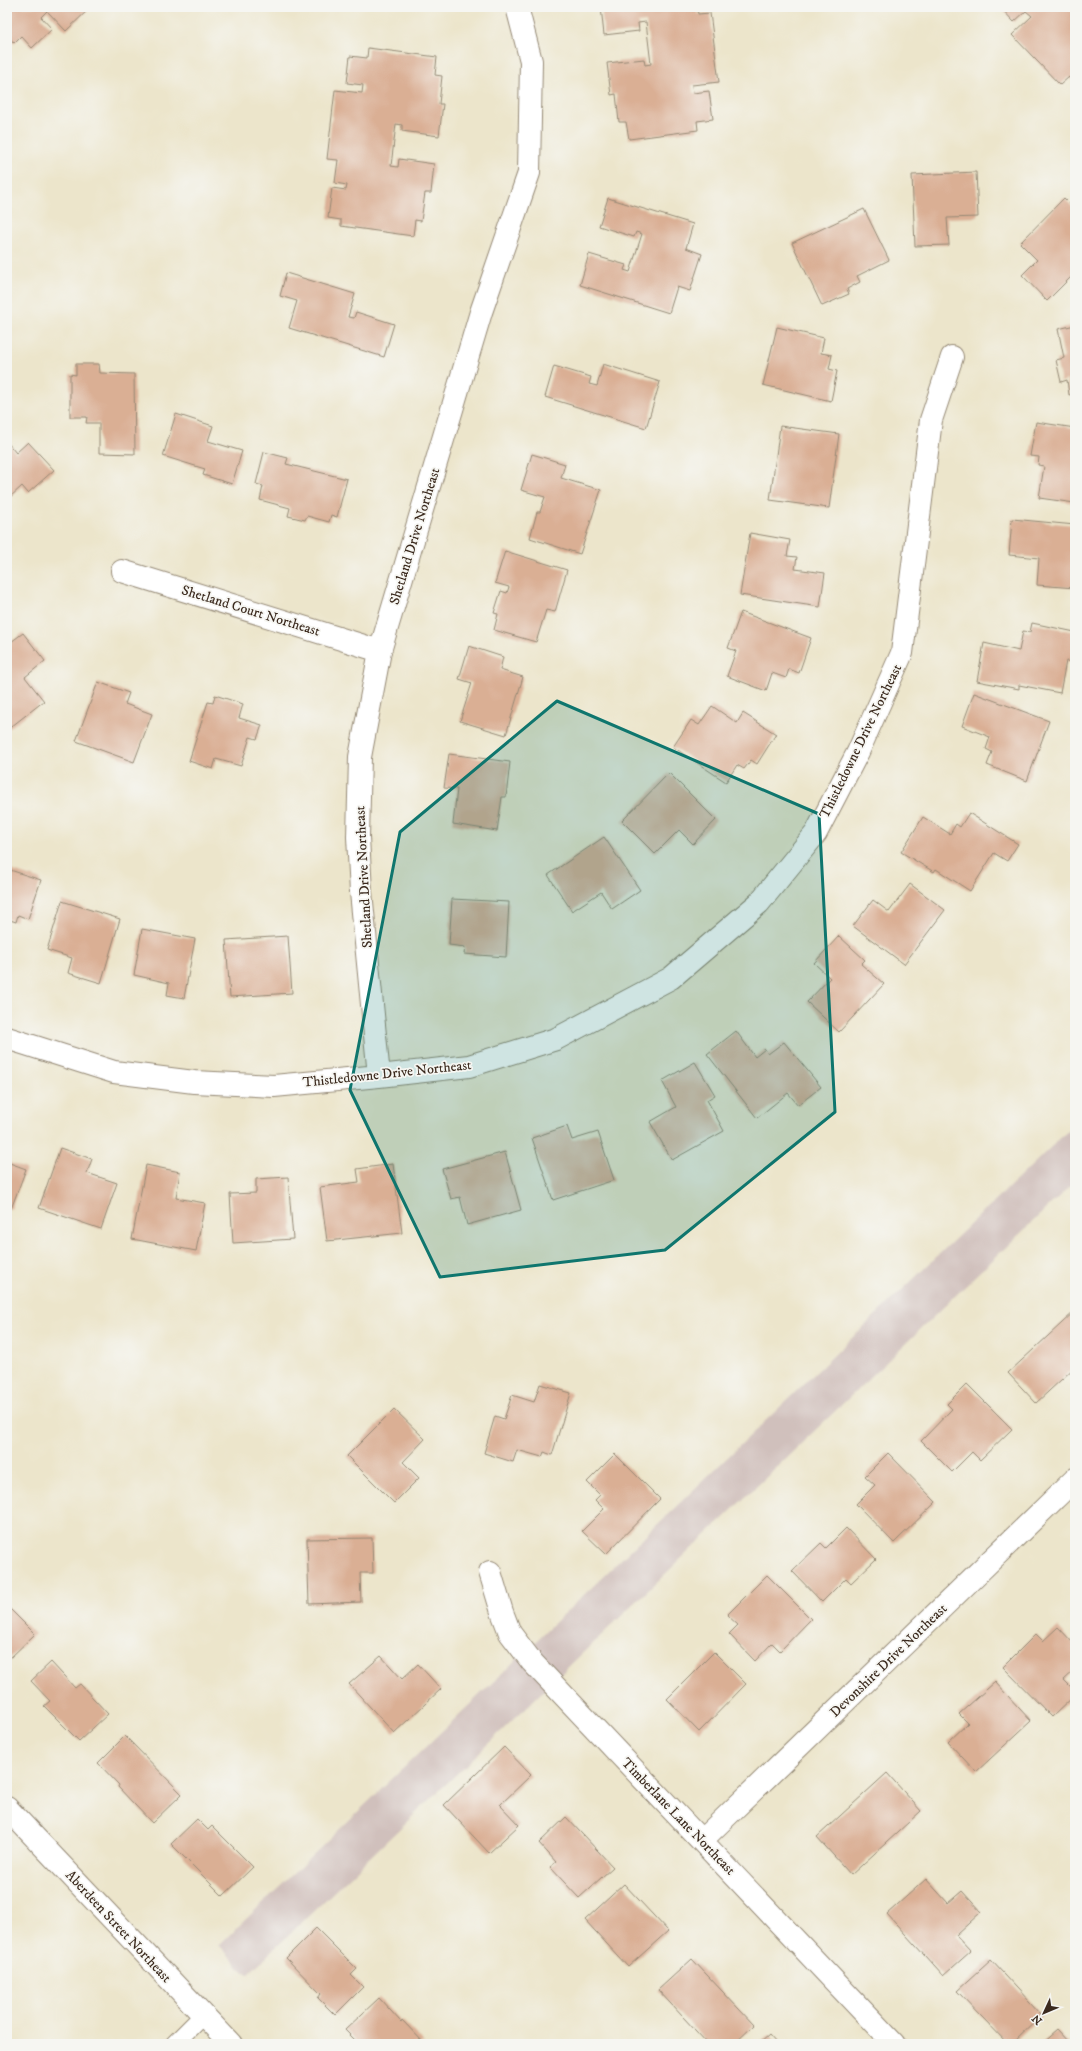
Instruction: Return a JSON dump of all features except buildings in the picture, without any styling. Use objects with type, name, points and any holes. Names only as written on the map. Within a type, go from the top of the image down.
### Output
[{"type":"street","name":"Shetland Drive Northeast","points":[[380,1076],[361,892],[358,837],[360,757],[380,651],[482,312],[529,173],[531,61],[517,7]]},
{"type":"street","name":"Thistledowne Drive Northeast","points":[[7,1038],[114,1072],[194,1082],[274,1086],[469,1066],[556,1039],[671,978],[759,903],[816,833],[858,752],[902,653],[931,420],[952,357]]},
{"type":"street","name":"Shetland Court Northeast","points":[[122,571],[380,651]]},
{"type":"street","name":"Devonshire Drive Northeast","points":[[702,1840],[1075,1479]]},
{"type":"street","name":"Timberlane Lane Northeast","points":[[490,1572],[502,1612],[510,1632],[532,1662],[894,2044]]},
{"type":"street","name":"Aberdeen Street Northeast","points":[[7,1808],[231,2044]]},
{"type":"lane","points":[[174,2044],[202,2015]]},
{"type":"highlighted area","points":[[557,701],[819,814],[835,1112],[665,1250],[440,1277],[350,1090],[400,832]]},
{"type":"shaded area","points":[[1075,1124],[1075,1181],[247,1975],[219,1945]]}]
